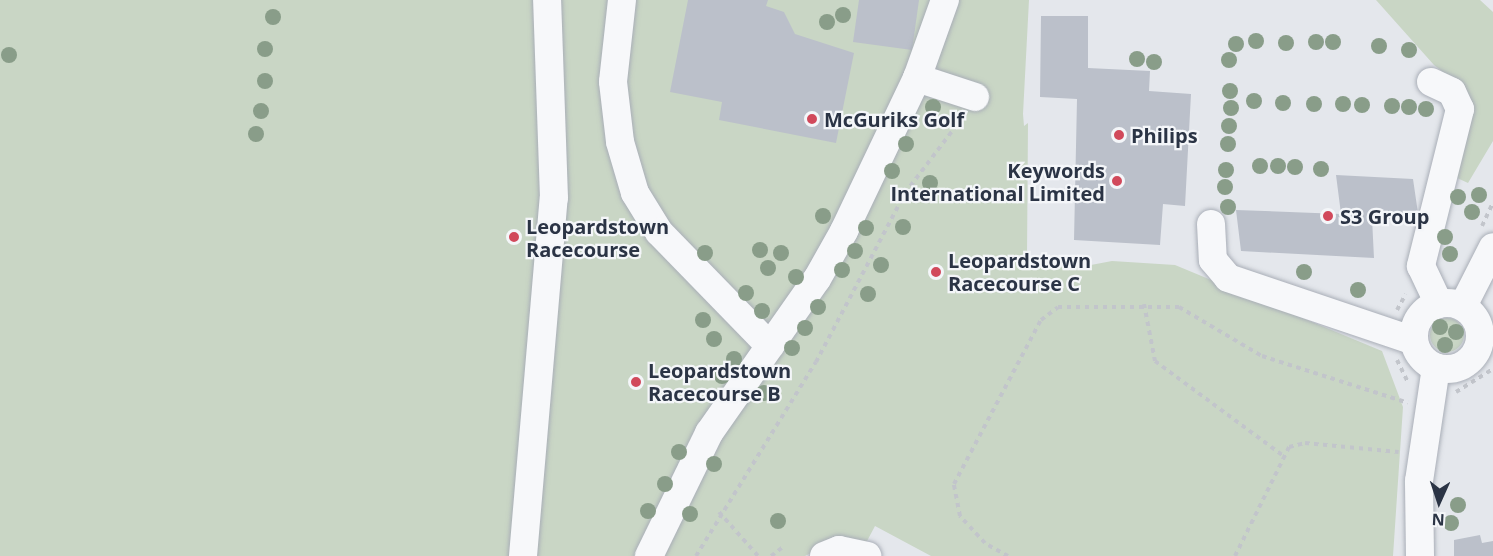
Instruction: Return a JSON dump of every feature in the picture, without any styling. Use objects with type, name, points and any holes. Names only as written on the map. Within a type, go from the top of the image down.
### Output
[{"type":"street","points":[[523,556],[554,198],[547,0]]},
{"type":"street","points":[[622,0],[614,92],[635,193],[659,232],[770,346]]},
{"type":"street","points":[[649,556],[696,455],[844,231],[917,78],[945,0]]},
{"type":"street","points":[[917,78],[975,97]]},
{"type":"street","points":[[1211,224],[1213,260],[1228,278],[1404,346],[1436,367],[1458,368],[1484,356],[1478,321],[1451,305],[1421,266],[1460,109],[1452,92],[1431,82]]},
{"type":"street","points":[[1404,346],[1421,313],[1451,305],[1493,248]]},
{"type":"street","points":[[1419,556],[1419,481],[1436,367]]},
{"type":"street","points":[[824,556],[839,550],[867,556]]},
{"type":"path","points":[[696,556],[719,513],[816,362],[905,194],[975,97]]},
{"type":"path","points":[[1396,317],[1410,289]]},
{"type":"path","points":[[1008,556],[985,543],[960,516],[954,484],[960,464],[1048,312],[1058,307],[1144,304],[1179,307],[1262,356],[1409,403]]},
{"type":"path","points":[[1144,304],[1155,361],[1282,455]]},
{"type":"path","points":[[1404,346],[1409,386],[1408,413]]},
{"type":"path","points":[[1235,556],[1282,455],[1305,442],[1406,453]]},
{"type":"path","points":[[719,513],[758,556]]},
{"type":"path","points":[[771,556],[783,547]]},
{"type":"green space","name":"Leopardstown Racecourse","points":[[0,0],[1029,0],[1023,114],[1024,126],[1028,123],[1027,256],[1070,269],[1112,261],[1175,265],[1382,351],[1403,407],[1393,556],[931,556],[875,526],[866,543],[841,538],[805,556],[0,556]]},
{"type":"green space","points":[[1376,0],[1480,0],[1493,12],[1493,141],[1468,183],[1455,177],[1466,90],[1434,65]]},
{"type":"green space","points":[[1447,318],[1459,323],[1464,335],[1459,347],[1447,352],[1435,347],[1430,335],[1435,323]]},
{"type":"building","points":[[688,0],[768,0],[766,6],[784,12],[795,34],[854,53],[836,143],[719,120],[722,102],[670,92]]},
{"type":"building","points":[[859,0],[919,0],[912,50],[853,42]]},
{"type":"building","points":[[1041,16],[1088,16],[1088,68],[1150,71],[1149,91],[1191,94],[1185,206],[1163,204],[1160,245],[1074,240],[1077,99],[1040,97]]},
{"type":"building","name":"S3 Group","points":[[1336,175],[1413,179],[1419,220],[1372,218],[1374,258],[1241,251],[1236,210],[1341,214]]},
{"type":"building","points":[[1480,535],[1482,543],[1493,541],[1493,556],[1454,556],[1454,540]]},
{"type":"place","name":"McGuriks Golf","points":[[812,119]]},
{"type":"place","name":"Philips","points":[[1119,135]]},
{"type":"place","name":"Keywords International Limited","points":[[1117,181]]},
{"type":"place","name":"S3 Group","points":[[1328,216]]},
{"type":"place","name":"Leopardstown Racecourse","points":[[514,237]]},
{"type":"place","name":"Leopardstown Racecourse C","points":[[936,272]]},
{"type":"place","name":"Leopardstown Racecourse B","points":[[636,382]]}]
